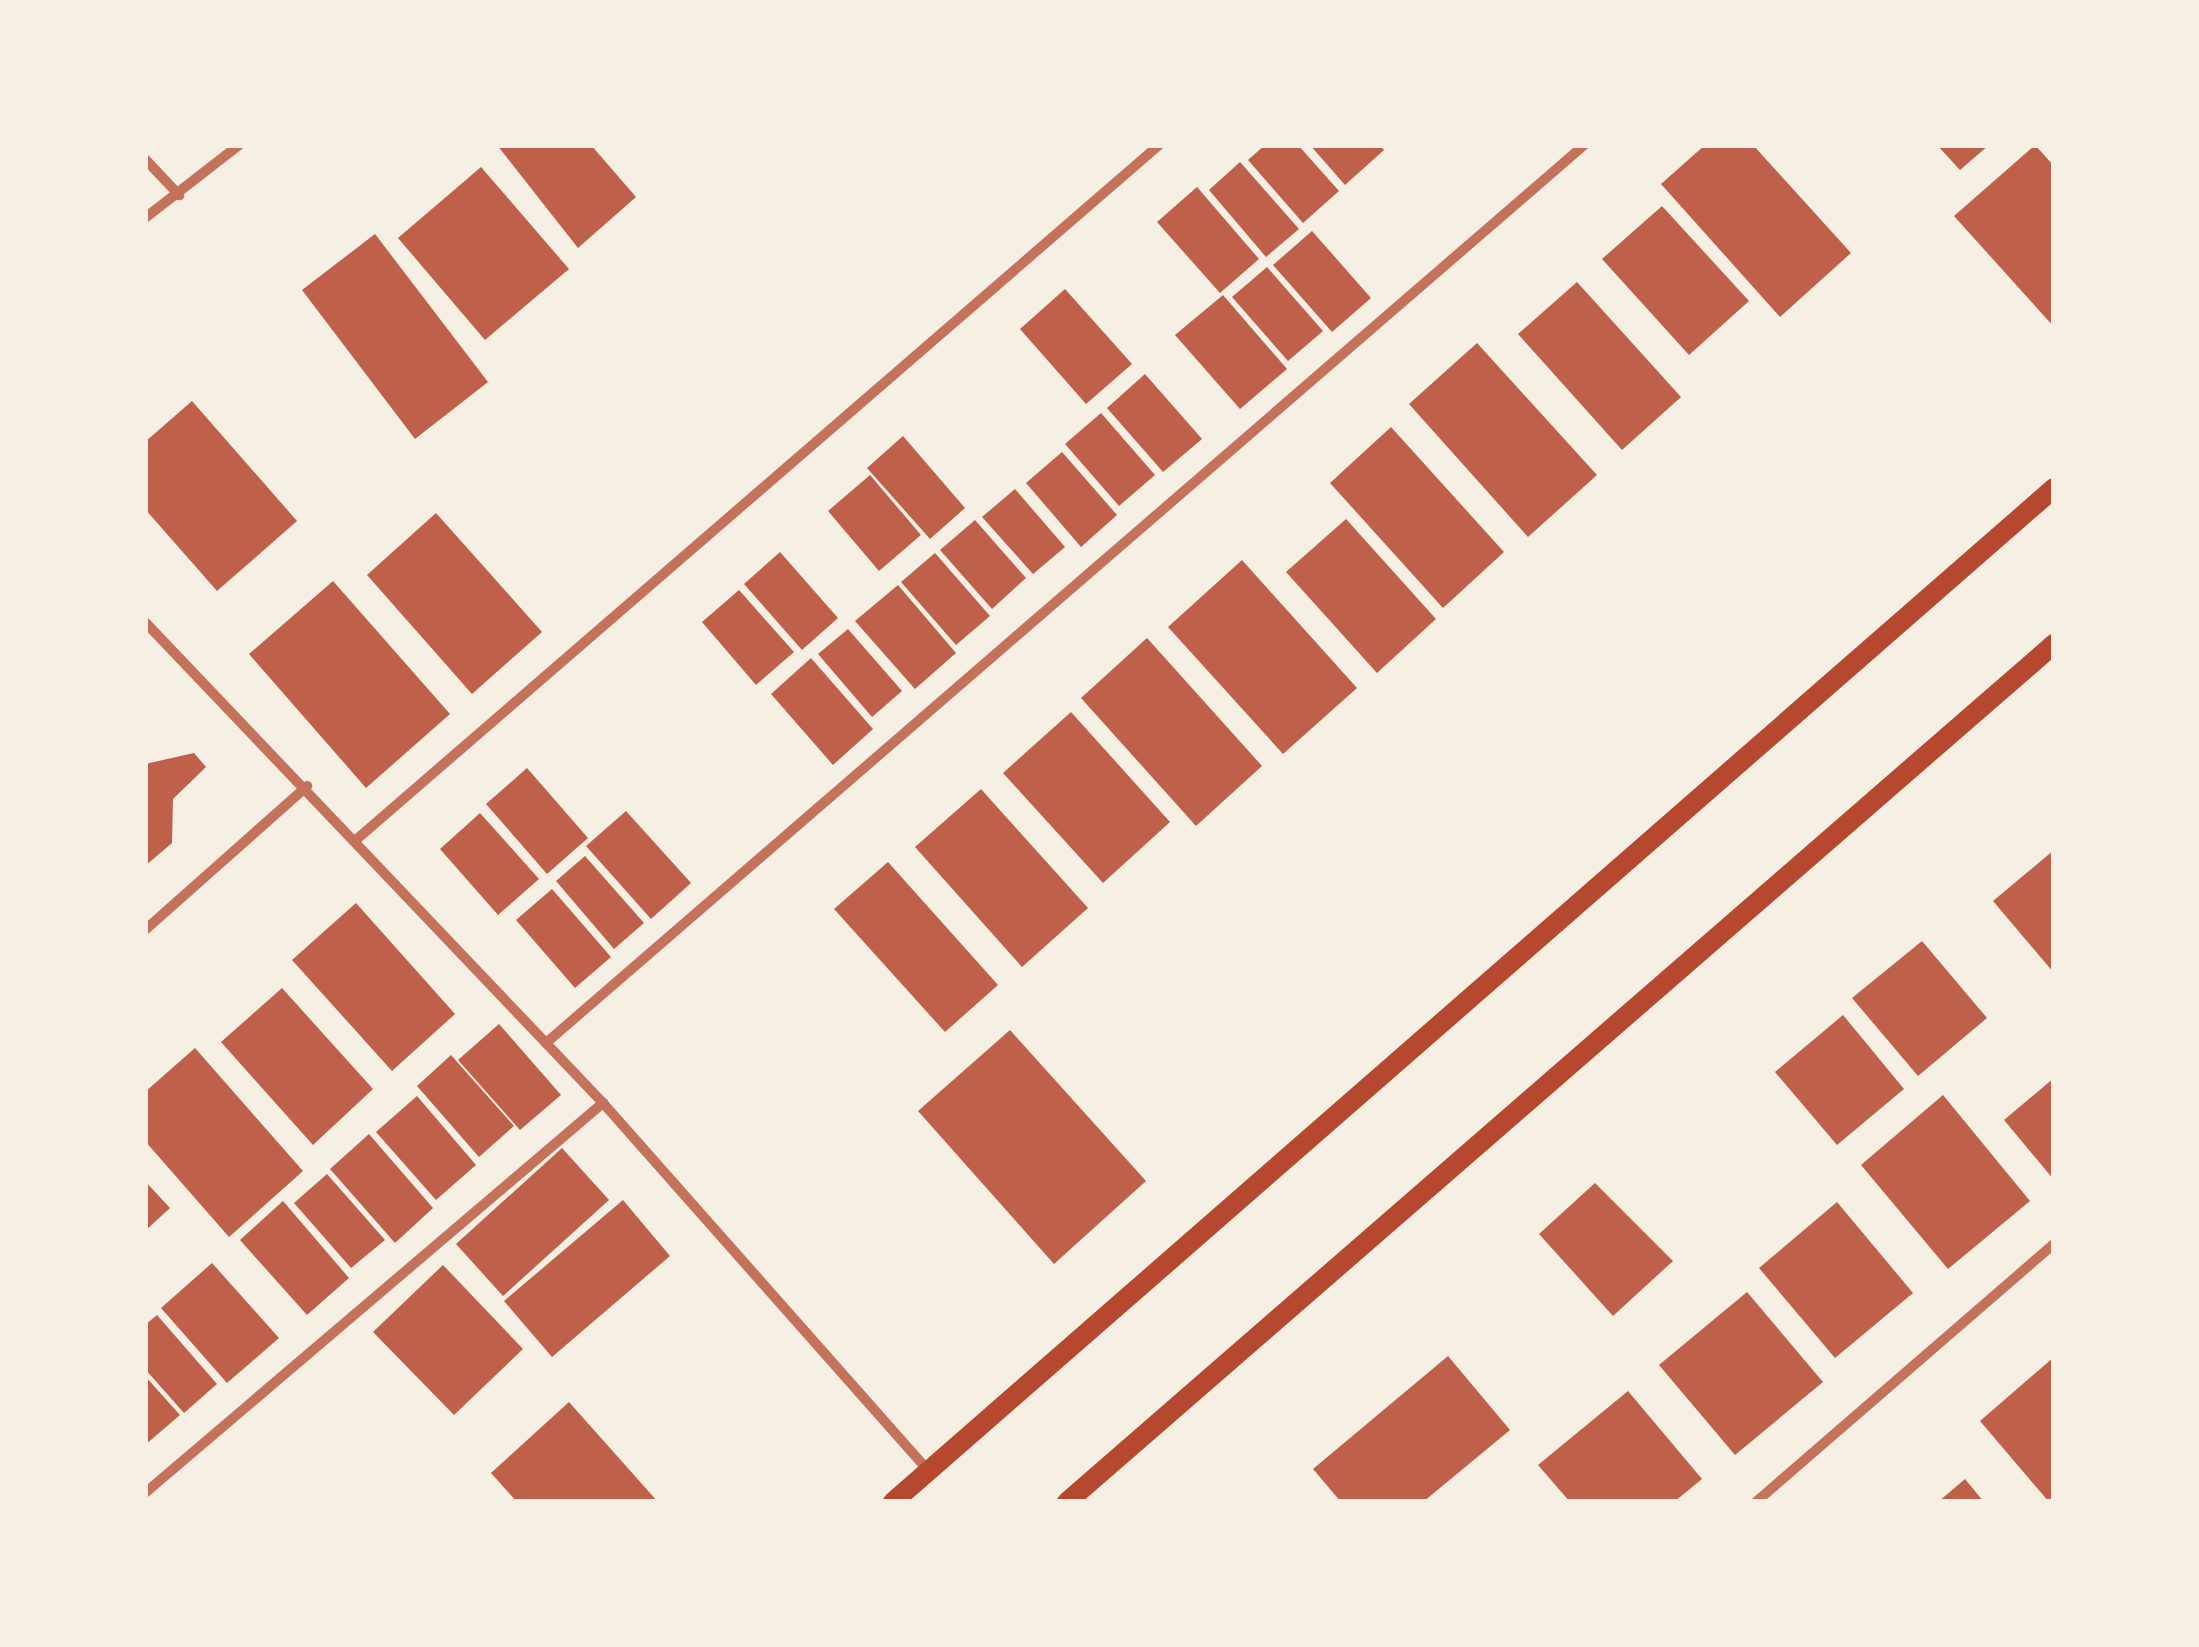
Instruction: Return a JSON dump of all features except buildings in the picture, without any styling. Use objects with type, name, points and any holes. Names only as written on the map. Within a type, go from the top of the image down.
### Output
[{"type":"main road","points":[[893,1502],[2054,488]]},
{"type":"main road","points":[[1067,1502],[2054,644]]},
{"type":"street","points":[[145,218],[238,145]]},
{"type":"street","points":[[356,839],[1159,145]]},
{"type":"street","points":[[546,1043],[1584,145]]},
{"type":"street","points":[[145,159],[179,195]]},
{"type":"street","points":[[145,622],[307,786],[603,1103],[928,1472]]},
{"type":"street","points":[[145,930],[307,786]]},
{"type":"street","points":[[145,1493],[603,1103]]},
{"type":"street","points":[[1756,1502],[2054,1244]]}]
